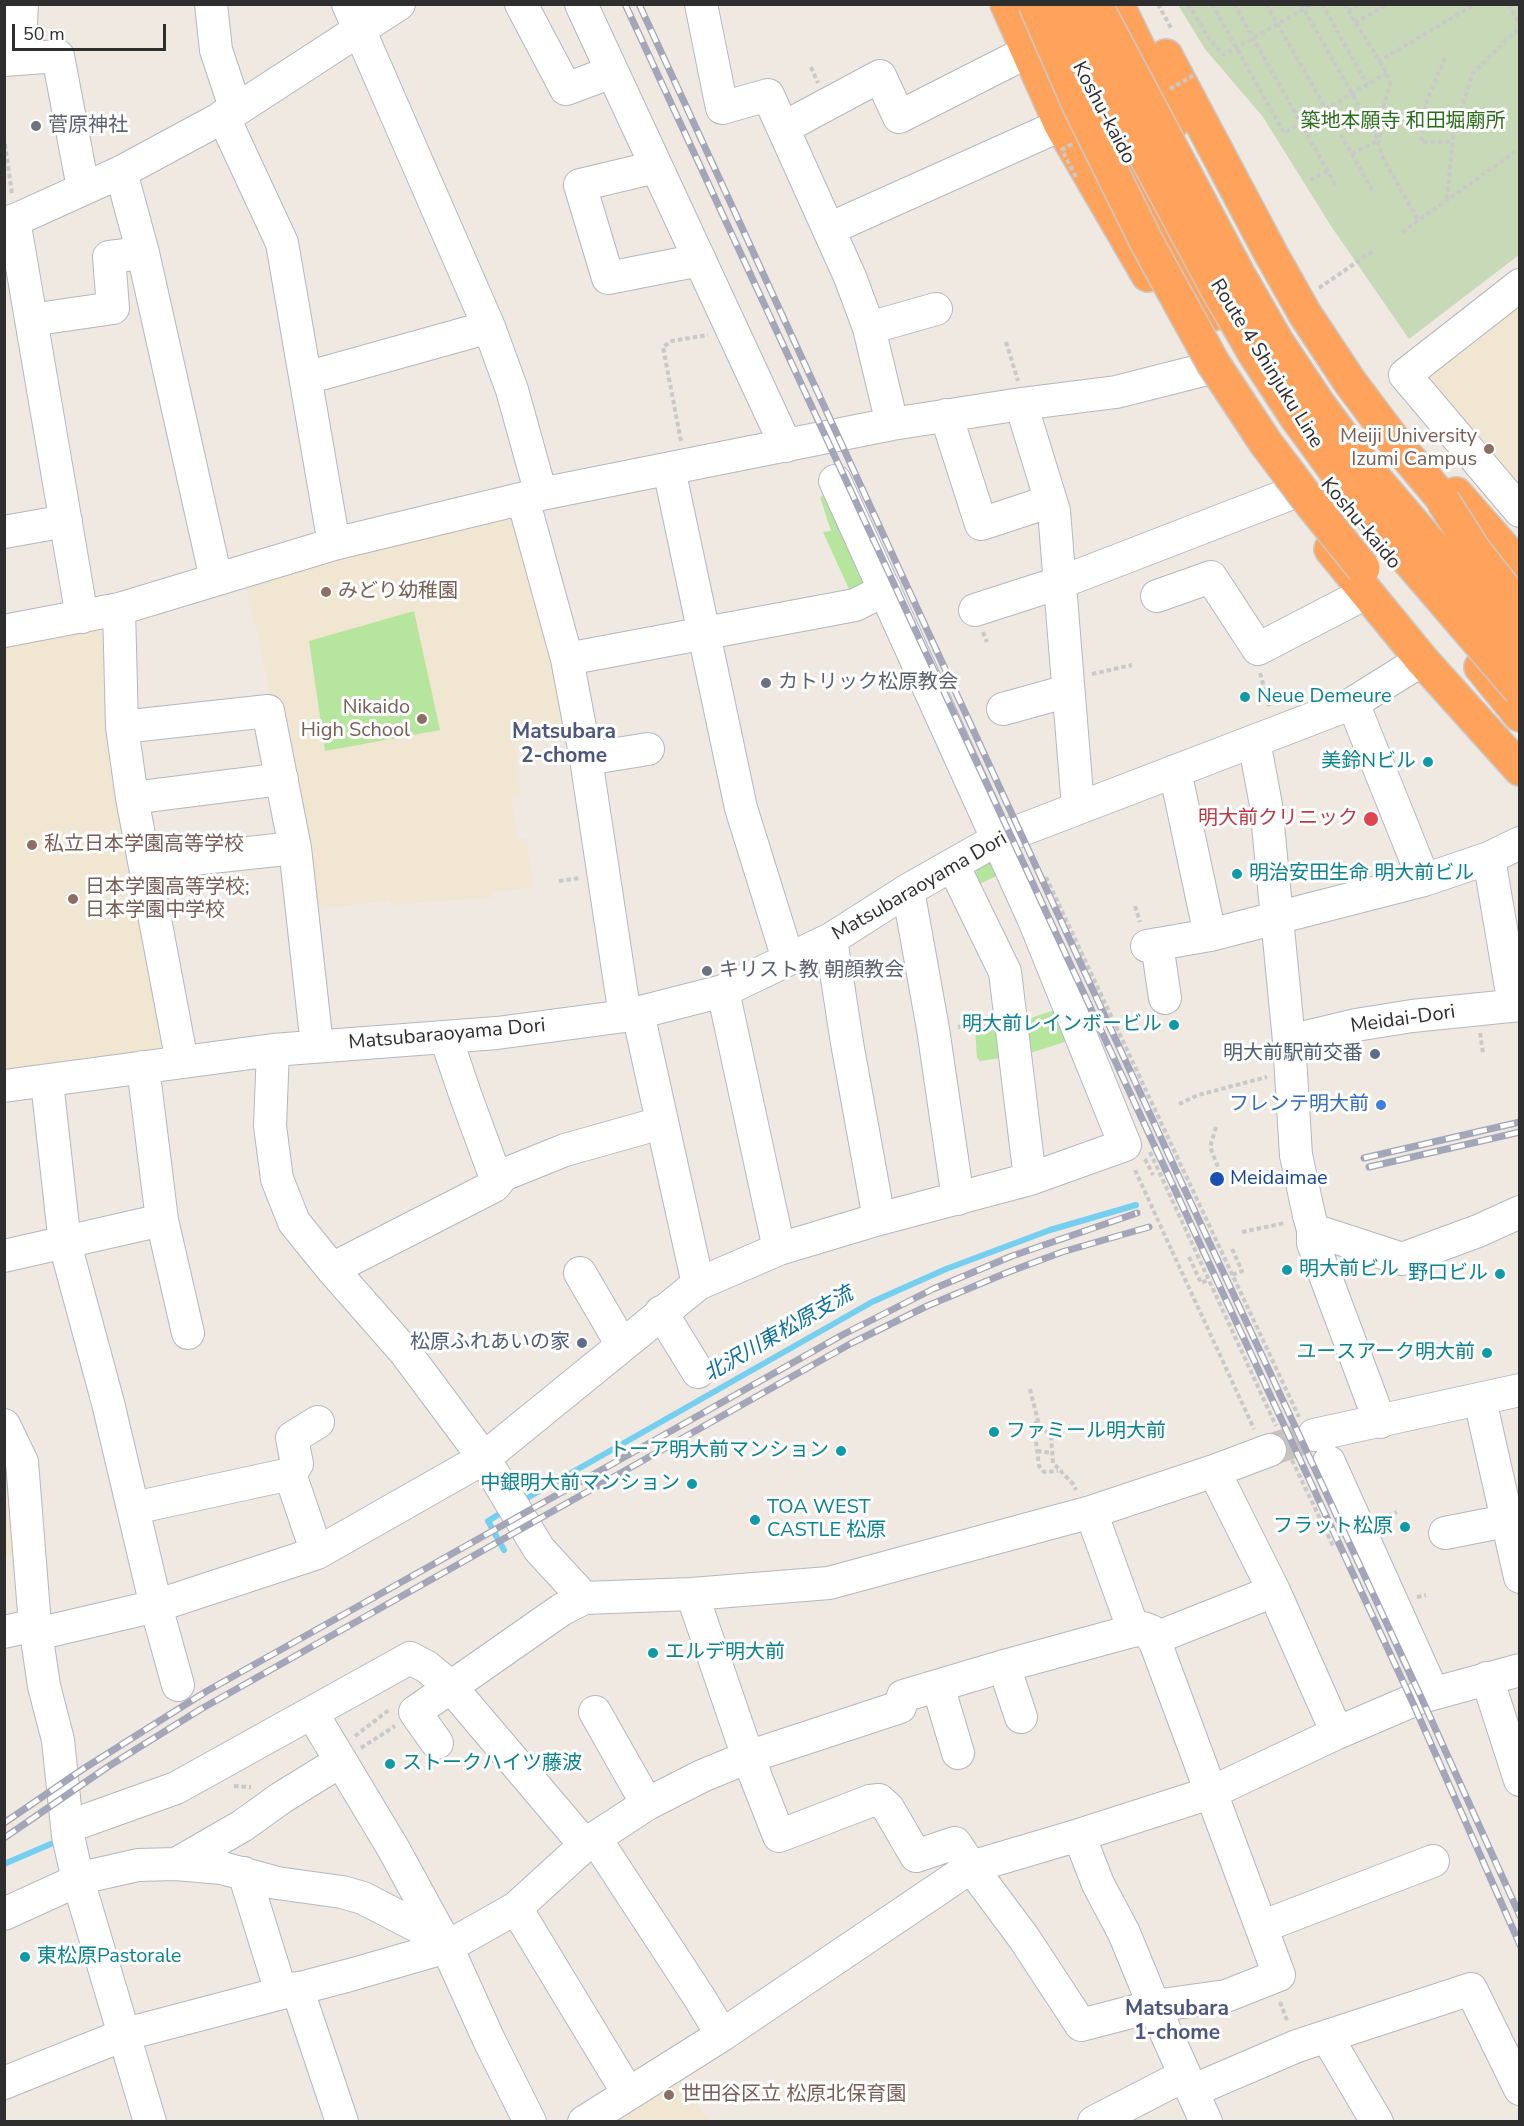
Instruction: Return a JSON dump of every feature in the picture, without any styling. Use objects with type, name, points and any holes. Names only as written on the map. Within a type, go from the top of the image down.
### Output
[{"type":"highway","points":[[1007,4],[1061,125],[1203,370],[1242,431],[1287,495],[1365,580],[1520,760]]},
{"type":"highway","points":[[1018,4],[1038,45],[1160,242],[1229,360],[1278,433],[1324,497],[1375,557],[1520,715]]},
{"type":"highway","points":[[1035,4],[1079,105],[1147,243],[1213,363],[1265,442],[1422,660],[1520,769]]},
{"type":"highway","name":"Koshu-kaido","points":[[1046,4],[1203,296],[1285,429],[1333,493],[1520,715]]},
{"type":"highway","name":"Route 4 Shinjuku Line","points":[[1064,4],[1216,287],[1255,354],[1297,418],[1343,481],[1393,542],[1520,690]]},
{"type":"highway","name":"Route 4 Shinjuku Line","points":[[1095,4],[1238,274],[1277,342],[1319,405],[1365,466],[1520,649]]},
{"type":"highway","points":[[1106,4],[1190,139],[1294,321],[1338,391],[1431,510],[1520,603]]},
{"type":"highway","points":[[1117,4],[1184,142],[1251,265],[1306,357],[1337,403],[1410,497],[1520,621]]},
{"type":"highway","points":[[1140,4],[1305,314],[1350,382],[1443,501],[1520,586]]},
{"type":"highway","points":[[1140,4],[1316,306],[1361,376],[1406,435],[1520,567]]},
{"type":"highway","points":[[1443,501],[1474,550],[1520,609]]},
{"type":"street","points":[[211,4],[216,50],[230,113],[282,243],[334,544]]},
{"type":"street","points":[[82,617],[12,221],[121,172],[230,113],[354,17],[399,4]]},
{"type":"street","points":[[521,4],[566,89],[612,72]]},
{"type":"street","points":[[581,4],[786,446]]},
{"type":"street","points":[[701,4],[722,108],[768,95],[850,277],[869,328],[892,424]]},
{"type":"street","points":[[29,6],[12,60],[58,56],[82,188]]},
{"type":"street","points":[[354,17],[489,327],[512,390],[567,659],[632,1014],[661,1123],[698,1284]]},
{"type":"street","points":[[783,128],[880,76],[899,117],[1027,52]]},
{"type":"street","points":[[829,230],[1061,125]]},
{"type":"street","points":[[656,167],[580,185],[608,278],[700,260]]},
{"type":"street","points":[[121,172],[143,253],[216,579]]},
{"type":"street","points":[[31,320],[113,308],[109,257],[143,253]]},
{"type":"street","points":[[1520,285],[1405,375],[1520,511]]},
{"type":"street","points":[[869,328],[936,309]]},
{"type":"street","points":[[306,378],[489,327]]},
{"type":"street","points":[[4,632],[119,609],[334,544],[532,496],[892,424],[1116,392],[1203,370]]},
{"type":"street","points":[[1022,404],[1054,511],[1078,807]]},
{"type":"street","points":[[946,415],[981,524],[1051,501]]},
{"type":"street","points":[[677,468],[705,634],[741,808],[788,959]]},
{"type":"street","points":[[4,1632],[36,1630],[156,1606],[317,1553],[484,1458],[698,1284],[779,1249],[879,1219],[1030,1179],[1139,1156],[835,481]]},
{"type":"street","points":[[975,610],[1059,583],[1287,495]]},
{"type":"street","points":[[4,532],[66,521]]},
{"type":"street","points":[[1157,596],[1211,577],[1258,649],[1365,580]]},
{"type":"street","points":[[567,659],[855,605],[885,590]]},
{"type":"street","points":[[119,609],[122,727],[132,798],[182,1062]]},
{"type":"street","name":"Matsubaraoyama Dori","points":[[4,1086],[273,1050],[497,1034],[632,1014],[723,991],[831,939],[908,890],[998,839],[1353,703],[1422,660]]},
{"type":"street","points":[[1004,709],[1068,686]]},
{"type":"street","points":[[1353,703],[1424,880]]},
{"type":"street","points":[[122,727],[268,711],[295,848],[317,1046]]},
{"type":"street","points":[[1265,737],[1266,805],[1296,1155],[1304,1222],[1380,1422]]},
{"type":"street","points":[[586,759],[648,749]]},
{"type":"street","points":[[1175,771],[1210,935]]},
{"type":"street","points":[[132,798],[282,779]]},
{"type":"street","points":[[1165,998],[1152,945],[1210,935],[1424,880],[1489,858],[1520,843]]},
{"type":"street","points":[[146,864],[295,848]]},
{"type":"street","points":[[1489,858],[1516,1005]]},
{"type":"street","points":[[953,865],[1005,972],[1030,1179]]},
{"type":"street","points":[[908,890],[933,1029],[957,1199]]},
{"type":"street","points":[[831,939],[847,1043],[879,1219]]},
{"type":"street","points":[[723,991],[779,1249]]},
{"type":"street","name":"Meidai-Dori","points":[[1288,1041],[1356,1025],[1412,1016],[1516,1005]]},
{"type":"street","points":[[446,1038],[497,1181]]},
{"type":"street","points":[[273,1050],[270,1126],[277,1179],[294,1222],[405,1352],[484,1458],[539,1549],[584,1598]]},
{"type":"street","points":[[143,1067],[162,1220],[188,1333]]},
{"type":"street","points":[[47,1082],[65,1244],[108,1403],[156,1606],[178,1685]]},
{"type":"street","points":[[332,1269],[494,1186],[503,1175],[565,1150],[661,1123]]},
{"type":"street","points":[[1304,1222],[1402,1259],[1478,1231],[1520,1212]]},
{"type":"street","points":[[4,1256],[65,1244],[162,1220]]},
{"type":"street","points":[[580,1273],[622,1345]]},
{"type":"street","points":[[661,1312],[698,1372]]},
{"type":"street","points":[[1309,1430],[1380,1422],[1520,1390]]},
{"type":"street","points":[[1480,1400],[1520,1577]]},
{"type":"street","points":[[134,1508],[290,1474],[297,1464],[292,1438],[318,1422]]},
{"type":"street","points":[[4,1425],[22,1462],[36,1630],[44,1686],[58,1740],[67,1827],[78,1880],[126,2034],[150,2121]]},
{"type":"street","points":[[437,1743],[415,1712],[561,1610],[584,1598],[692,1594],[829,1583],[1087,1513],[1214,1471],[1275,1445]]},
{"type":"street","points":[[1329,1462],[1433,1693]]},
{"type":"street","points":[[1214,1471],[1274,1591],[1337,1733]]},
{"type":"street","points":[[290,1474],[317,1553]]},
{"type":"street","points":[[692,1594],[748,1757],[779,1836],[870,1801],[879,1800],[888,1808],[916,1856],[955,1843],[1024,1938],[1081,2025],[1154,2006],[1226,1996],[1279,1975],[1210,1793],[1143,1635],[1087,1513]]},
{"type":"street","points":[[1445,1533],[1506,1521]]},
{"type":"street","points":[[4,2083],[126,2034],[289,1990],[445,1943],[516,1908],[590,1841],[647,1804],[702,1776],[748,1757],[900,1707],[903,1696],[1004,1666],[1143,1635],[1274,1591]]},
{"type":"street","points":[[67,1827],[176,1788],[410,1658],[427,1667],[451,1687],[590,1841],[699,1997],[722,2035]]},
{"type":"street","points":[[1004,1666],[1021,1718]]},
{"type":"street","points":[[584,2121],[722,2035],[971,1867],[1210,1793],[1337,1733],[1433,1693],[1520,1670]]},
{"type":"street","points":[[1487,1678],[1520,1780]]},
{"type":"street","points":[[938,1686],[958,1753]]},
{"type":"street","points":[[595,1712],[647,1804]]},
{"type":"street","points":[[312,1713],[393,1848],[445,1943],[489,2040],[530,2121]]},
{"type":"street","points":[[176,1864],[242,1826],[281,1798],[341,1761]]},
{"type":"street","points":[[1079,1835],[1098,1884],[1124,1933],[1206,2121]]},
{"type":"street","points":[[1261,1927],[1433,1861]]},
{"type":"street","points":[[4,1914],[85,1877],[138,1865],[176,1864],[222,1868],[277,1883],[342,1892],[363,1898],[445,1943]]},
{"type":"street","points":[[244,1873],[342,2121]]},
{"type":"street","points":[[516,1908],[628,2093]]},
{"type":"street","points":[[1094,2121],[1189,2083],[1471,1989],[1520,2089]]},
{"type":"street","points":[[1327,2037],[1377,2121]]},
{"type":"path","points":[[1158,4],[1174,34]]},
{"type":"path","points":[[1188,4],[1210,40],[1224,55],[1312,4]]},
{"type":"path","points":[[1212,4],[1284,133],[1387,73]]},
{"type":"path","points":[[1234,4],[1336,186]]},
{"type":"path","points":[[1266,4],[1373,191]]},
{"type":"path","points":[[1301,4],[1418,220]]},
{"type":"path","points":[[1322,4],[1366,84]]},
{"type":"path","points":[[1344,4],[1378,62],[1387,73],[1390,84],[1383,108],[1378,143]]},
{"type":"path","points":[[1348,11],[1360,4]]},
{"type":"path","points":[[1355,23],[1387,4]]},
{"type":"path","points":[[1378,62],[1475,4]]},
{"type":"path","points":[[1448,199],[1454,129],[1473,74],[1520,27],[1509,4]]},
{"type":"path","points":[[1445,58],[1427,100],[1421,142],[1453,142]]},
{"type":"path","points":[[1190,64],[1202,84]]},
{"type":"path","points":[[1352,154],[1378,143]]},
{"type":"path","points":[[5,144],[12,221]]},
{"type":"path","points":[[1402,232],[1515,152]]},
{"type":"path","points":[[1310,180],[1328,171]]},
{"type":"path","points":[[1319,288],[1373,252]]},
{"type":"path","points":[[1313,278],[1325,297]]},
{"type":"path","points":[[677,468],[663,347],[672,341],[733,330]]},
{"type":"path","points":[[1006,342],[1022,396],[1022,404]]},
{"type":"path","points":[[1258,649],[1256,656],[1265,737]]},
{"type":"path","points":[[1068,686],[1132,665]]},
{"type":"path","points":[[1046,877],[1232,1275],[1309,1430]]},
{"type":"path","points":[[933,1029],[1010,1022]]},
{"type":"path","points":[[1480,1026],[1483,1053]]},
{"type":"path","points":[[1179,1104],[1206,1093],[1268,1077]]},
{"type":"path","points":[[1206,1093],[1208,1099]]},
{"type":"path","points":[[1215,1127],[1210,1147],[1218,1167]]},
{"type":"path","points":[[1139,1156],[1153,1175]]},
{"type":"path","points":[[1139,1156],[1172,1251],[1275,1445],[1333,1546]]},
{"type":"path","points":[[1139,1156],[1208,1280],[1275,1445]]},
{"type":"path","points":[[1242,1232],[1304,1222]]},
{"type":"path","points":[[1232,1249],[1242,1271],[1232,1275]]},
{"type":"path","points":[[1189,1257],[1201,1283],[1208,1280]]},
{"type":"path","points":[[1030,1389],[1038,1421],[1051,1437],[1053,1463],[1073,1484],[1087,1513]]},
{"type":"path","points":[[1038,1421],[1034,1425],[1039,1466],[1044,1472],[1059,1471]]},
{"type":"path","points":[[1037,1451],[1052,1453]]},
{"type":"path","points":[[341,1761],[415,1712]]},
{"type":"path","points":[[1270,1979],[1297,2046]]},
{"type":"shaded area","name":"Meiji University Izumi Campus","points":[[1519,276],[1519,525],[1396,373]]},
{"type":"shaded area","name":"Nikaido High School","points":[[518,507],[570,734],[515,742],[521,796],[511,797],[516,840],[527,839],[531,887],[492,892],[493,897],[391,905],[390,901],[308,909],[261,646],[243,578]]},
{"type":"shaded area","name":"日本学園高等学校; 日本学園中学校","points":[[105,621],[170,1047],[5,1071],[4,640]]},
{"type":"shaded area","points":[[4,1445],[17,1554],[5,1557],[4,1557]]},
{"type":"shaded area","name":"世田谷区立 松原北保育園","points":[[677,2074],[710,2121],[617,2121],[614,2115]]},
{"type":"green space","name":"築地本願寺 和田堀廟所","points":[[1178,5],[1519,5],[1519,255],[1409,339],[1331,226],[1263,117],[1205,49]]},
{"type":"green space","points":[[834,492],[875,587],[853,598],[823,532],[831,531],[820,497]]},
{"type":"green space","points":[[414,611],[440,730],[325,751],[309,641]]},
{"type":"green space","points":[[991,850],[1007,871],[971,888],[961,865]]},
{"type":"green space","points":[[1063,1007],[1077,1038],[1021,1056],[1017,1023]]},
{"type":"green space","points":[[1005,1026],[1008,1057],[980,1061],[977,1058],[975,1028]]},
{"type":"waterway","name":"北沢川東松原支流","points":[[520,1502],[872,1302],[946,1269],[1050,1230],[1136,1205]]},
{"type":"waterway","name":"北沢川東松原支流","points":[[504,1550],[488,1521],[506,1510]]},
{"type":"waterway","name":"北沢川東松原支流","points":[[4,1864],[60,1840]]},
{"type":"tunnel","points":[[1270,1450],[1314,1435]]},
{"type":"railway","points":[[625,4],[1412,1701],[1520,1945]]},
{"type":"railway","points":[[639,4],[1520,1916]]},
{"type":"railway","points":[[1364,1158],[1520,1122]]},
{"type":"railway","points":[[1369,1167],[1520,1132]]},
{"type":"railway","points":[[4,1823],[83,1769],[207,1691],[844,1334],[933,1289],[1012,1256],[1137,1213]]},
{"type":"railway","points":[[4,1838],[109,1766],[201,1709],[850,1344],[927,1306],[1006,1273],[1062,1252],[1149,1227]]},
{"type":"place","name":"菅原神社","points":[[36,126]]},
{"type":"place","name":"Meiji University Izumi Campus","points":[[1489,449]]},
{"type":"place","name":"みどり幼稚園","points":[[326,592]]},
{"type":"place","name":"カトリック松原教会","points":[[766,683]]},
{"type":"place","name":"Neue Demeure","points":[[1245,697]]},
{"type":"place","name":"Nikaido High School","points":[[422,719]]},
{"type":"place","name":"美鈴Nビル","points":[[1428,762]]},
{"type":"place","name":"明大前クリニック","points":[[1371,819]]},
{"type":"place","name":"私立日本学園高等学校","points":[[32,845]]},
{"type":"place","name":"明治安田生命 明大前ビル","points":[[1237,874]]},
{"type":"place","name":"日本学園高等学校; 日本学園中学校","points":[[73,899]]},
{"type":"place","name":"キリスト教 朝顔教会","points":[[707,971]]},
{"type":"place","name":"明大前レインボービル","points":[[1174,1025]]},
{"type":"place","name":"明大前駅前交番","points":[[1375,1054]]},
{"type":"place","name":"フレンテ明大前","points":[[1381,1105]]},
{"type":"place","name":"Meidaimae","points":[[1217,1179]]},
{"type":"place","name":"明大前ビル","points":[[1287,1270]]},
{"type":"place","name":"野口ビル","points":[[1500,1274]]},
{"type":"place","name":"松原ふれあいの家","points":[[582,1343]]},
{"type":"place","name":"ユースアーク明大前","points":[[1487,1353]]},
{"type":"place","name":"ファミール明大前","points":[[994,1432]]},
{"type":"place","name":"トーア明大前マンション","points":[[841,1451]]},
{"type":"place","name":"中銀明大前マンション","points":[[692,1484]]},
{"type":"place","name":"TOA WEST CASTLE 松原","points":[[755,1520]]},
{"type":"place","name":"フラット松原","points":[[1405,1527]]},
{"type":"place","name":"エルデ明大前","points":[[653,1653]]},
{"type":"place","name":"ストークハイツ藤波","points":[[390,1764]]},
{"type":"place","name":"東松原Pastorale","points":[[25,1957]]},
{"type":"place","name":"世田谷区立 松原北保育園","points":[[669,2095]]},
{"type":"district","name":"Matsubara 2-chome","points":[[564,745]]},
{"type":"district","name":"Matsubara 1-chome","points":[[1177,2022]]}]
